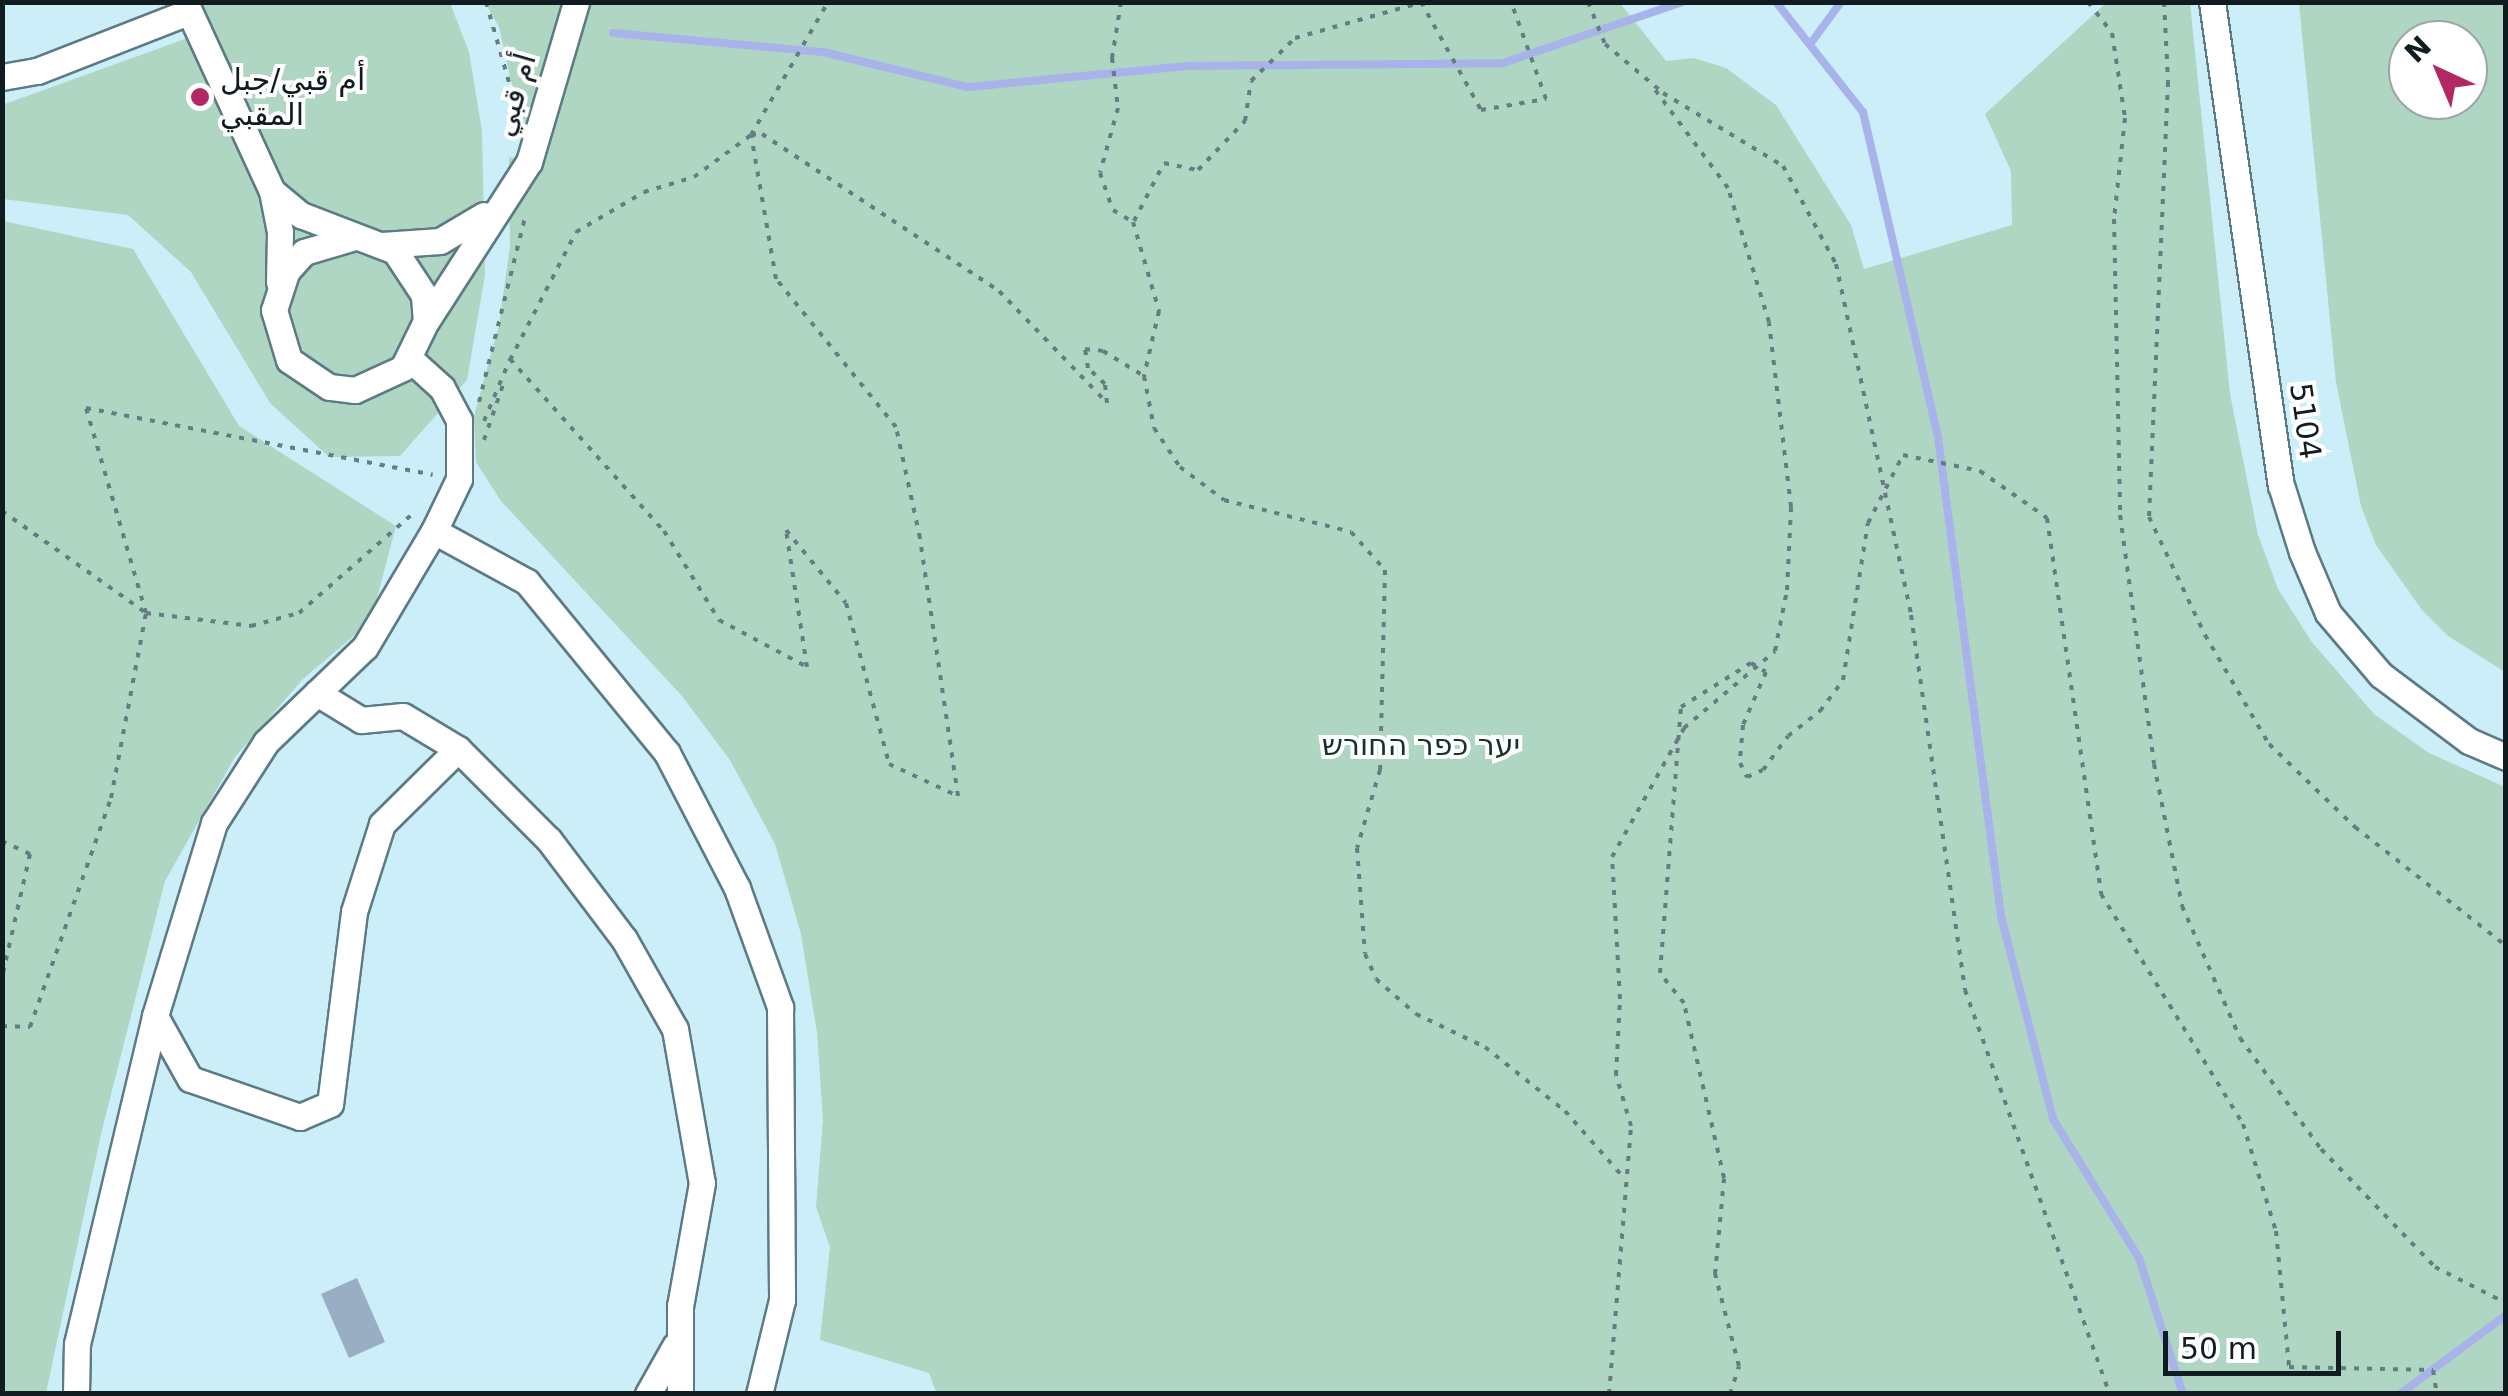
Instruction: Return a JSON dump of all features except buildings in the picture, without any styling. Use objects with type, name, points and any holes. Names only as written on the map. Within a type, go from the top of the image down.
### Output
[{"type":"street","name":"أم قبي","points":[[426,321],[529,162],[576,2]]},
{"type":"street","name":"5104","points":[[2212,2],[2281,486],[2302,552],[2328,613],[2382,675],[2469,741],[2506,757]]},
{"type":"street","points":[[2,77],[38,71],[186,7],[272,191],[282,264],[276,296],[277,336],[309,378],[355,390],[381,383],[410,360],[426,321],[414,270],[380,244],[301,215],[272,191]]},
{"type":"street","name":"أم قبي","points":[[380,244],[412,247],[440,240],[471,227],[503,198]]},
{"type":"street","points":[[276,296],[304,252],[354,237]]},
{"type":"street","points":[[76,1394],[77,1344],[155,1016],[214,823],[266,742],[364,647],[434,531],[458,479],[459,420],[442,388],[410,360]]},
{"type":"street","points":[[434,531],[526,582],[667,753],[737,888],[780,1007],[782,1300],[759,1394]]},
{"type":"street","points":[[317,693],[361,720],[403,716],[458,748],[549,840],[624,938],[675,1030],[702,1183],[679,1339],[680,1394]]},
{"type":"street","points":[[155,1016],[190,1080],[300,1117],[330,1104],[354,912],[382,824],[458,748]]},
{"type":"street","points":[[648,1394],[679,1339]]},
{"type":"path","points":[[458,479],[510,359],[576,232],[644,192],[694,176],[751,135],[828,2]]},
{"type":"path","points":[[1121,2],[1112,58],[1118,108],[1100,173],[1114,210],[1133,222]]},
{"type":"path","points":[[1511,2],[1546,99],[1481,110],[1422,3],[1295,38],[1251,81],[1246,121],[1198,170],[1164,163],[1147,184],[1133,222],[1159,312],[1144,376],[1154,428],[1180,467],[1224,500],[1351,532],[1386,570],[1380,770],[1357,848],[1365,954],[1376,979],[1416,1014],[1485,1047],[1566,1110],[1626,1178]]},
{"type":"path","points":[[1588,2],[1605,44],[1647,80],[1783,166],[1836,264],[1911,615],[1965,990],[2110,1394]]},
{"type":"path","points":[[2088,2],[2112,33],[2124,118],[2114,219],[2120,515],[2154,764],[2182,906],[2240,1038],[2321,1149],[2436,1267],[2506,1303]]},
{"type":"path","points":[[2164,2],[2168,82],[2149,518],[2204,635],[2269,744],[2355,827],[2506,946]]},
{"type":"path","points":[[1609,1394],[1631,1126],[1616,1075],[1620,999],[1612,857],[1678,738],[1775,650],[1788,590],[1791,507],[1769,322],[1728,188],[1647,80]]},
{"type":"path","points":[[751,135],[762,134],[998,291],[1106,402],[1105,384],[1088,368],[1085,349],[1103,351],[1144,376]]},
{"type":"path","points":[[510,359],[664,531],[719,620],[807,667],[786,530],[846,603],[889,764],[958,796],[920,538],[896,427],[776,279],[751,135]]},
{"type":"path","points":[[2,510],[146,613],[252,626],[299,613],[458,479],[493,428],[510,359]]},
{"type":"path","points":[[2,1026],[30,1026],[111,798],[146,613],[86,408],[458,479]]},
{"type":"path","points":[[1730,1394],[1740,1366],[1714,1274],[1724,1178],[1684,1003],[1660,974],[1681,706],[1751,662],[1766,672],[1743,725],[1740,763],[1747,777],[1763,770],[1843,680],[1868,523],[1903,454],[1980,470],[2048,518],[2101,894],[2243,1124],[2276,1230],[2288,1367],[2432,1370],[2437,1394]]},
{"type":"path","points":[[2,841],[30,854],[2,976]]},
{"type":"green space","points":[[202,3],[450,3],[469,52],[482,131],[485,275],[467,380],[400,456],[329,457],[270,403],[191,272],[128,215],[3,199],[2,105],[185,39]]},
{"type":"green space","name":"יער כפר החורש","points":[[485,3],[1620,3],[1666,61],[1694,58],[1726,68],[1776,105],[1851,225],[1864,269],[2012,225],[2011,171],[1985,114],[2106,3],[2190,3],[2230,394],[2258,535],[2278,589],[2311,641],[2374,714],[2429,753],[2505,787],[2505,1393],[937,1394],[929,1373],[820,1340],[830,1247],[816,1207],[823,1120],[817,1033],[801,934],[775,844],[730,760],[682,696],[501,501],[476,462],[474,416],[499,325],[510,246],[509,157],[529,161],[499,27]]},
{"type":"green space","points":[[2299,3],[2505,3],[2505,672],[2448,636],[2422,610],[2376,545],[2361,506],[2336,382]]},
{"type":"green space","points":[[3,221],[133,249],[239,426],[396,526],[371,621],[303,679],[235,757],[165,881],[101,1134],[46,1393],[3,1394]]},
{"type":"waterway","points":[[613,33],[823,52],[968,87],[1187,66],[1503,63],[1682,2]]},
{"type":"waterway","points":[[1776,2],[1863,112],[1938,437],[2001,916],[2053,1119],[2139,1258],[2183,1394]]},
{"type":"waterway","points":[[1811,43],[1841,2]]},
{"type":"waterway","points":[[2400,1394],[2506,1315]]},
{"type":"place","name":"أم قبي/جبل المقبي","points":[[200,97]]}]
